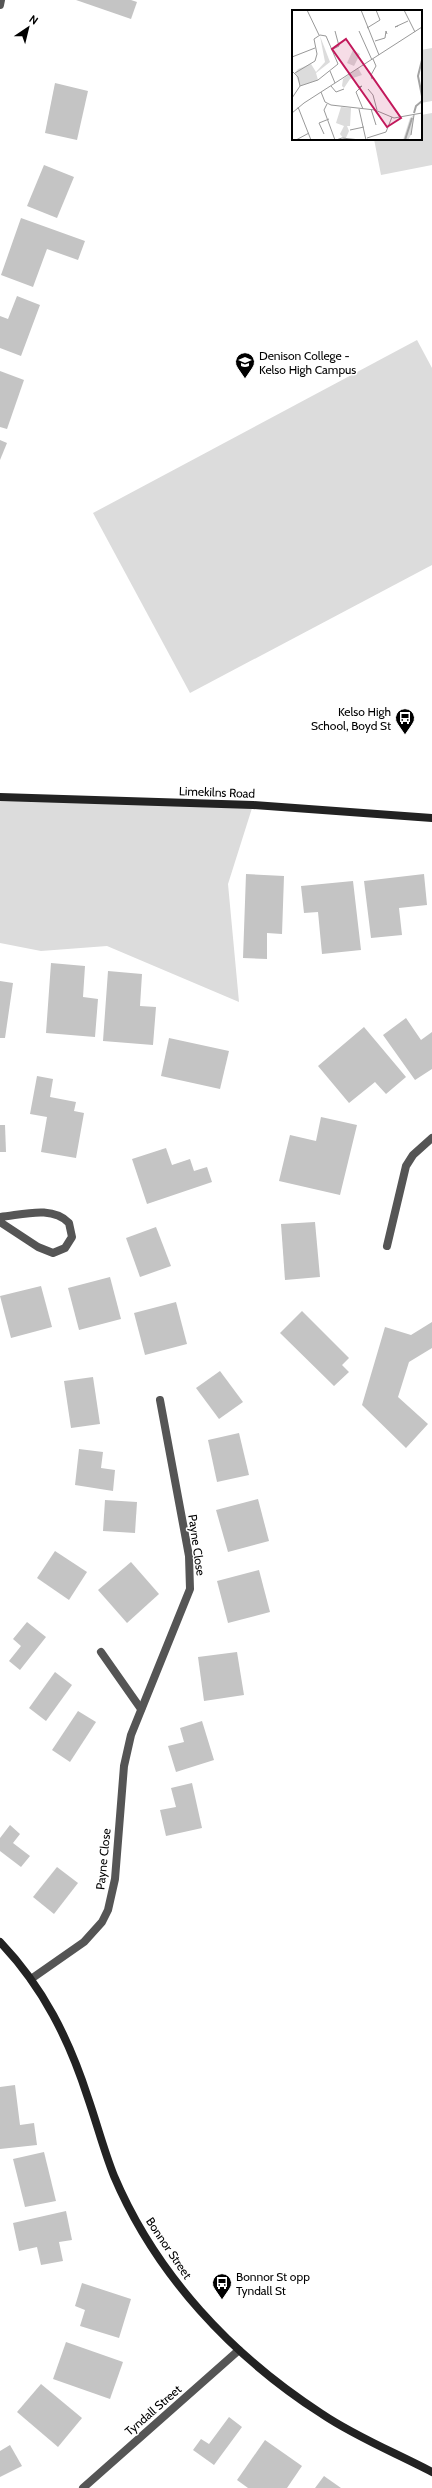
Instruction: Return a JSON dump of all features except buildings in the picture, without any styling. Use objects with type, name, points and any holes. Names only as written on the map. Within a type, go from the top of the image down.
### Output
[{"type":"street","points":[[0,5],[1,0]]},
{"type":"street","name":"Limekilns Road","points":[[0,797],[253,806],[432,818]]},
{"type":"street","points":[[387,1246],[406,1166],[421,1147],[432,1138]]},
{"type":"street","points":[[0,1218],[47,1212],[55,1214],[69,1223],[72,1237],[66,1248],[53,1253],[38,1247],[0,1222]]},
{"type":"street","name":"Payne Close","points":[[31,1978],[84,1942],[102,1922],[108,1910],[115,1879],[124,1766],[131,1735],[185,1606],[190,1589],[191,1573],[160,1400]]},
{"type":"street","points":[[101,1652],[141,1709]]},
{"type":"street","name":"Bonnor Street","points":[[0,1942],[31,1978],[63,2032],[78,2070],[114,2175],[138,2226],[180,2286],[239,2350],[280,2384],[323,2415],[432,2472]]},
{"type":"street","name":"Tyndall Street","points":[[83,2488],[239,2350]]},
{"type":"shaded area","points":[[432,48],[432,101],[422,103],[422,50]]},
{"type":"shaded area","points":[[432,113],[432,165],[381,175],[374,140],[422,140],[422,115]]},
{"type":"shaded area","points":[[417,340],[432,368],[432,565],[190,693],[93,513]]},
{"type":"shaded area","points":[[0,797],[253,805],[228,884],[239,1002],[107,946],[41,951],[0,943]]},
{"type":"place","name":"Denison College - Kelso High Campus","points":[[245,379]]},
{"type":"place","name":"Kelso High School, Boyd St","points":[[405,735]]},
{"type":"place","name":"Bonnor St opp Tyndall St","points":[[222,2300]]}]
